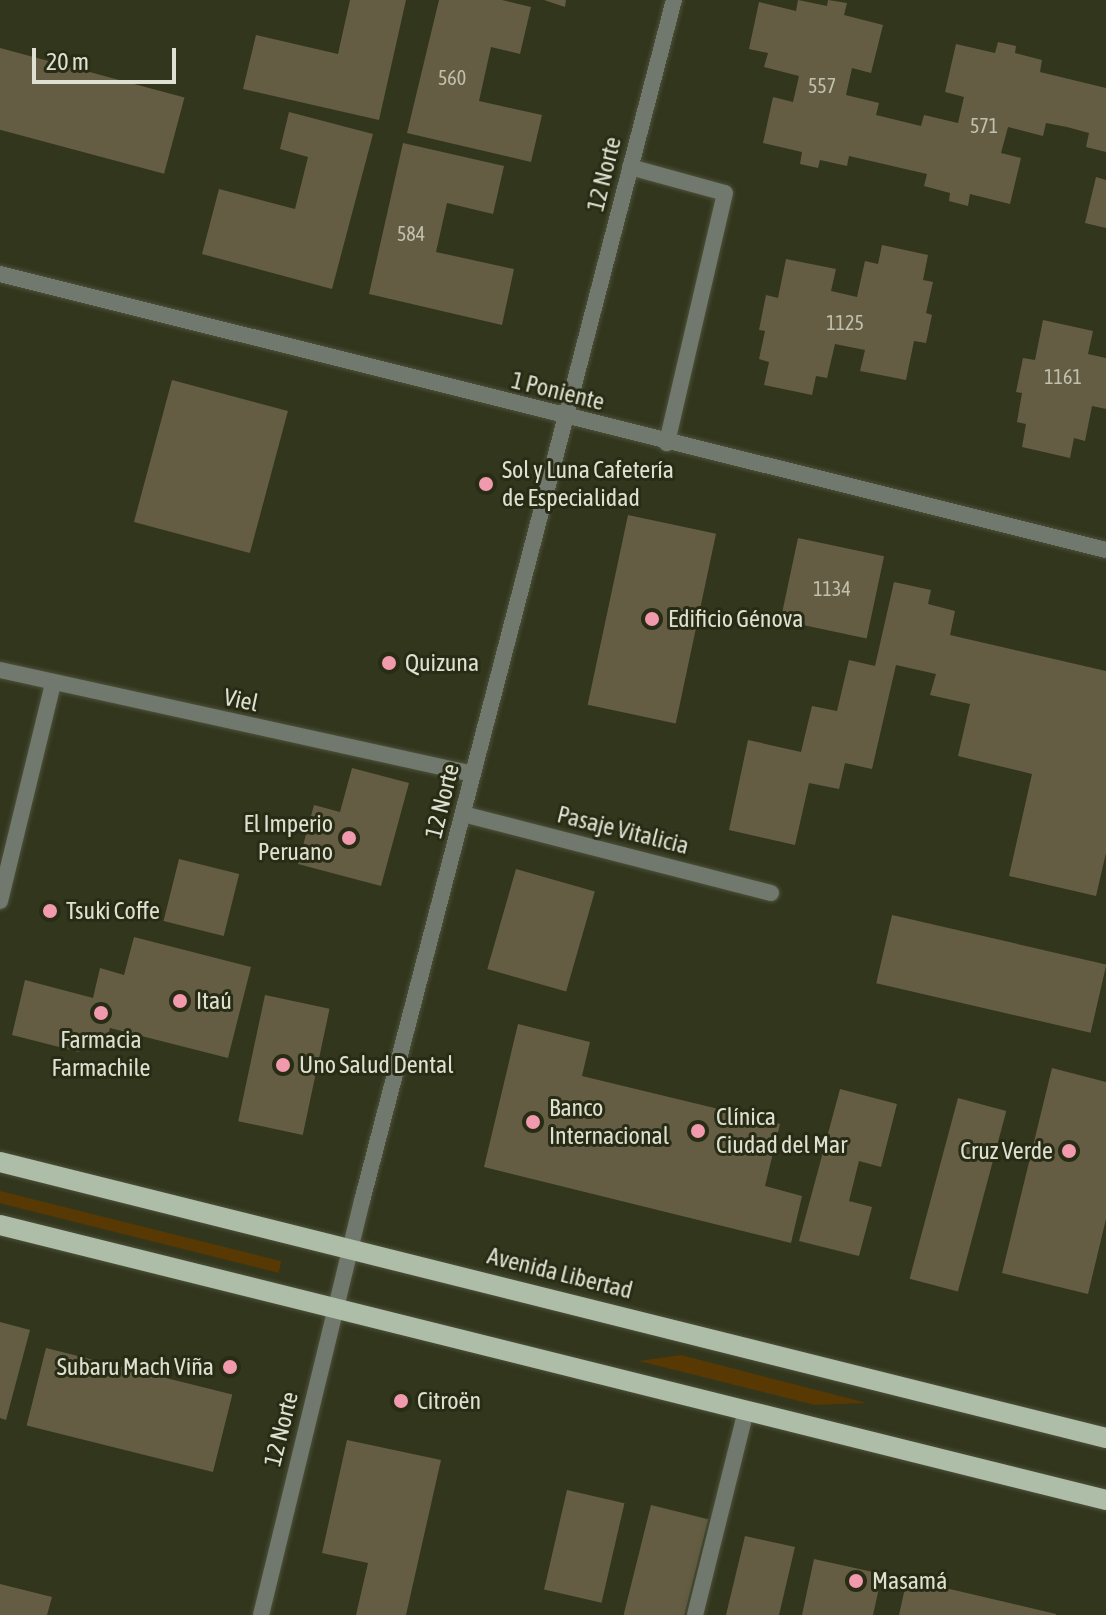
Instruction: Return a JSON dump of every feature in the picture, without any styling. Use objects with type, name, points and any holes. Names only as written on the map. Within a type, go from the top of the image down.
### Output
[{"type":"main road","name":"Avenida Libertad","points":[[0,1162],[1106,1438]]},
{"type":"main road","points":[[0,1225],[1106,1500]]},
{"type":"street","name":"12 Norte","points":[[261,1615],[351,1249],[674,0]]},
{"type":"street","points":[[630,167],[725,193],[667,443]]},
{"type":"street","name":"1 Poniente","points":[[0,274],[667,443],[1106,550]]},
{"type":"street","name":"Viel","points":[[0,670],[473,774]]},
{"type":"street","points":[[0,901],[53,684]]},
{"type":"street","name":"Pasaje Vitalicia","points":[[463,814],[771,893]]},
{"type":"street","points":[[695,1615],[746,1411]]},
{"type":"shaded area","points":[[0,1191],[281,1261],[278,1273],[0,1203]]},
{"type":"shaded area","points":[[681,1355],[867,1403],[815,1405],[639,1361]]},
{"type":"building","points":[[350,0],[406,0],[379,120],[243,89],[256,35],[338,54]]},
{"type":"building","points":[[439,0],[502,0],[531,7],[520,54],[491,47],[479,101],[542,115],[531,162],[407,133]]},
{"type":"building","points":[[544,0],[566,0],[565,7]]},
{"type":"building","points":[[798,0],[827,6],[828,0],[847,3],[844,15],[883,25],[871,73],[852,68],[846,95],[879,103],[876,115],[921,126],[924,115],[958,123],[964,97],[945,92],[956,44],[995,53],[998,42],[1016,46],[1015,53],[1042,60],[1040,72],[1106,88],[1106,152],[1086,147],[1089,133],[1067,127],[1046,123],[1043,136],[1008,127],[1001,153],[1021,158],[1010,204],[970,194],[968,206],[949,201],[950,193],[924,186],[927,174],[849,156],[847,166],[820,160],[818,168],[800,164],[802,152],[763,143],[773,97],[793,102],[799,76],[764,67],[768,53],[749,49],[759,2],[796,11]]},
{"type":"building","points":[[0,48],[184,97],[164,174],[0,130]]},
{"type":"building","points":[[289,112],[373,134],[332,289],[202,254],[219,189],[295,209],[308,157],[280,149]]},
{"type":"building","points":[[403,143],[504,166],[493,214],[447,203],[436,252],[514,269],[502,325],[369,294]]},
{"type":"building","points":[[1096,177],[1106,180],[1106,228],[1085,223]]},
{"type":"building","points":[[882,245],[928,255],[923,280],[933,282],[926,313],[932,315],[926,343],[914,341],[906,380],[860,371],[865,350],[835,344],[827,378],[816,376],[812,395],[764,385],[769,362],[759,359],[765,331],[759,330],[766,295],[778,298],[786,259],[836,269],[831,291],[857,297],[865,261],[878,264]]},
{"type":"building","points":[[1043,320],[1093,331],[1088,354],[1106,358],[1106,409],[1092,406],[1085,441],[1074,438],[1070,458],[1022,447],[1026,424],[1017,422],[1022,393],[1016,392],[1023,358],[1035,360]]},
{"type":"building","points":[[172,380],[288,411],[250,553],[134,522]]},
{"type":"building","name":"Edificio Génova","points":[[628,515],[716,534],[676,723],[588,705]]},
{"type":"building","points":[[798,538],[884,556],[867,638],[781,620]]},
{"type":"building","points":[[894,582],[931,590],[928,604],[955,611],[950,635],[1106,671],[1106,853],[1096,896],[1009,876],[1032,774],[958,756],[970,704],[930,695],[936,674],[896,665],[872,769],[845,763],[839,789],[809,783],[795,845],[729,830],[748,740],[801,752],[812,706],[837,711],[849,660],[875,666]]},
{"type":"building","name":"El Imperio Peruano","points":[[352,768],[409,783],[381,886],[298,864],[314,805],[340,812]]},
{"type":"building","points":[[179,859],[239,874],[224,936],[164,921]]},
{"type":"building","points":[[516,869],[595,892],[566,992],[487,969]]},
{"type":"building","points":[[892,915],[1106,964],[1091,1033],[876,983]]},
{"type":"building","name":"Itaú","points":[[134,937],[251,967],[228,1058],[110,1028],[105,1046],[82,1040],[79,1052],[12,1035],[25,980],[93,998],[100,968],[124,975]]},
{"type":"building","name":"Uno Salud Dental","points":[[265,995],[330,1009],[303,1135],[238,1121]]},
{"type":"building","points":[[518,1024],[590,1042],[582,1076],[780,1124],[765,1186],[802,1196],[791,1243],[484,1167]]},
{"type":"building","name":"Cruz Verde","points":[[1052,1068],[1106,1082],[1106,1219],[1088,1294],[1002,1273]]},
{"type":"building","points":[[840,1089],[897,1104],[881,1167],[859,1161],[849,1201],[872,1207],[859,1256],[799,1241]]},
{"type":"building","points":[[958,1098],[1006,1111],[958,1292],[910,1279]]},
{"type":"building","points":[[0,1322],[30,1330],[6,1420],[0,1418]]},
{"type":"building","points":[[46,1348],[232,1394],[213,1472],[27,1426]]},
{"type":"building","points":[[347,1440],[441,1460],[406,1615],[356,1615],[368,1563],[322,1553]]},
{"type":"building","points":[[567,1490],[624,1503],[602,1603],[544,1589]]},
{"type":"building","points":[[651,1505],[708,1519],[684,1615],[624,1615]]},
{"type":"building","points":[[745,1536],[795,1547],[779,1615],[726,1615]]},
{"type":"building","points":[[814,1559],[882,1574],[873,1615],[802,1615]]},
{"type":"building","points":[[907,1579],[1056,1614],[1056,1615],[899,1615]]},
{"type":"building","points":[[0,1584],[52,1597],[47,1615],[0,1615]]},
{"type":"place","name":"Sol y Luna Cafetería de Especialidad","points":[[486,484]]},
{"type":"place","name":"Edificio Génova","points":[[652,619]]},
{"type":"place","name":"Quizuna","points":[[389,663]]},
{"type":"place","name":"El Imperio Peruano","points":[[349,838]]},
{"type":"place","name":"Tsuki Coffe","points":[[50,911]]},
{"type":"place","name":"Itaú","points":[[180,1001]]},
{"type":"place","name":"Farmacia Farmachile","points":[[101,1013]]},
{"type":"place","name":"Uno Salud Dental","points":[[283,1065]]},
{"type":"place","name":"Banco Internacional","points":[[533,1122]]},
{"type":"place","name":"Clínica Ciudad del Mar","points":[[698,1131]]},
{"type":"place","name":"Cruz Verde","points":[[1069,1151]]},
{"type":"place","name":"Subaru Mach Viña","points":[[230,1367]]},
{"type":"place","name":"Citroën","points":[[401,1401]]},
{"type":"place","name":"Masamá","points":[[856,1581]]}]
